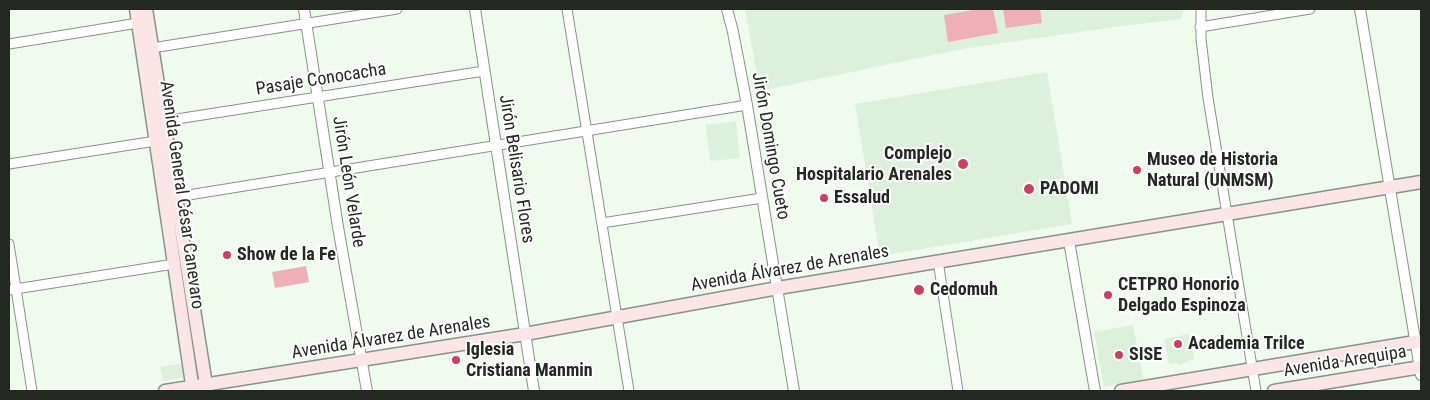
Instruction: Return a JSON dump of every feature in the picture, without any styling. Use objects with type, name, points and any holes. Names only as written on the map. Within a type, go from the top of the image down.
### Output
[{"type":"main road","name":"Avenida General César Canevaro","points":[[136,9],[161,140],[176,197],[206,388]]},
{"type":"main road","name":"Avenida General César Canevaro","points":[[146,9],[164,121],[161,140],[174,264],[193,389]]},
{"type":"main road","name":"Avenida Álvarez de Arenales","points":[[165,391],[206,388],[362,360],[525,334],[778,288],[1421,182]]},
{"type":"main road","name":"Avenida Arequipa","points":[[1121,391],[1419,342]]},
{"type":"main road","name":"Avenida Arequipa","points":[[1274,391],[1421,369]]},
{"type":"street","name":"Jirón León Velarde","points":[[304,9],[367,391]]},
{"type":"street","points":[[152,48],[397,9]]},
{"type":"street","name":"Jirón Belisario Flores","points":[[475,9],[534,391]]},
{"type":"street","points":[[568,9],[629,391]]},
{"type":"street","name":"Jirón Domingo Cueto","points":[[727,9],[747,105],[794,391]]},
{"type":"street","points":[[733,9],[733,32]]},
{"type":"street","points":[[1201,9],[1200,27],[1203,61],[1256,391]]},
{"type":"street","points":[[1200,27],[1310,9]]},
{"type":"street","points":[[1360,9],[1419,342],[1421,369]]},
{"type":"street","points":[[9,44],[138,22]]},
{"type":"street","name":"Pasaje Conocacha","points":[[164,121],[484,70]]},
{"type":"street","points":[[176,197],[747,105]]},
{"type":"street","points":[[9,164],[161,140]]},
{"type":"street","points":[[602,223],[762,198]]},
{"type":"street","points":[[1069,241],[1095,391]]},
{"type":"street","points":[[9,244],[12,290],[32,391]]},
{"type":"street","points":[[938,262],[958,391]]},
{"type":"street","points":[[12,290],[174,264]]},
{"type":"shaded area","points":[[745,9],[1184,9],[1181,19],[962,49],[760,91]]},
{"type":"shaded area","points":[[979,9],[993,9],[998,33],[948,42],[944,15]]},
{"type":"shaded area","points":[[1003,9],[1040,9],[1042,23],[1006,28]]},
{"type":"shaded area","name":"Complejo Hospitalario Arenales","points":[[1047,72],[1072,224],[880,256],[855,104]]},
{"type":"shaded area","points":[[736,121],[740,158],[710,161],[706,125]]},
{"type":"shaded area","points":[[306,266],[309,282],[275,288],[272,272]]},
{"type":"shaded area","name":"SISE","points":[[1133,325],[1143,379],[1104,387],[1094,332]]},
{"type":"shaded area","name":"Academia Trilce","points":[[1189,334],[1194,359],[1180,365],[1176,363],[1169,364],[1164,339]]},
{"type":"shaded area","points":[[184,363],[186,377],[163,381],[160,367]]},
{"type":"place","name":"Complejo Hospitalario Arenales","points":[[963,164]]},
{"type":"place","name":"Museo de Historia Natural (UNMSM)","points":[[1137,170]]},
{"type":"place","name":"PADOMI","points":[[1029,189]]},
{"type":"place","name":"Essalud","points":[[824,198]]},
{"type":"place","name":"Show de la Fe","points":[[227,255]]},
{"type":"place","name":"Cedomuh","points":[[919,290]]},
{"type":"place","name":"CETPRO Honorio Delgado Espinoza","points":[[1108,295]]},
{"type":"place","name":"Academia Trilce","points":[[1178,344]]},
{"type":"place","name":"SISE","points":[[1119,355]]},
{"type":"place","name":"Iglesia Cristiana Manmin","points":[[456,360]]}]
